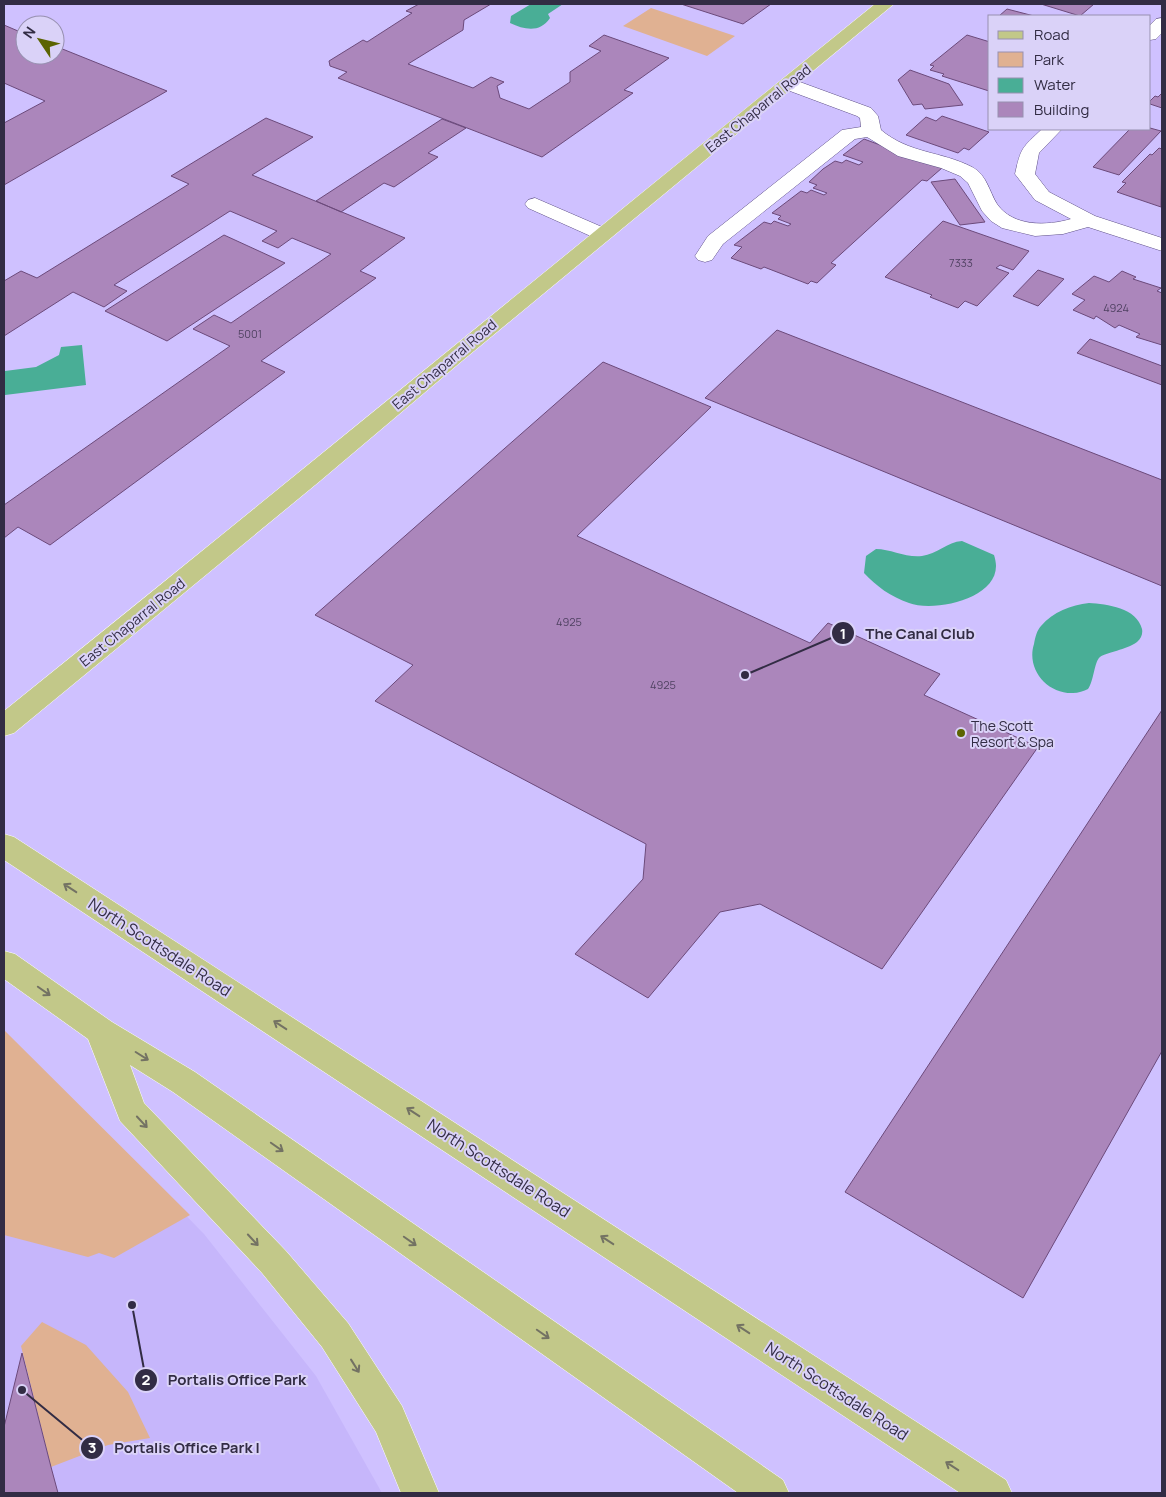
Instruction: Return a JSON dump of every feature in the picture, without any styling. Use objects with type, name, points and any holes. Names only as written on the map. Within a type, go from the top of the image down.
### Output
[{"type":"main road","name":"East Chaparral Road","points":[[4,726],[312,476],[602,234],[886,4]]},
{"type":"main road","name":"North Scottsdale Road","points":[[4,845],[993,1493]]},
{"type":"main road","points":[[4,963],[101,1031],[184,1082],[770,1493]]},
{"type":"main road","points":[[101,1031],[131,1111],[274,1262],[335,1335],[389,1419],[420,1493]]},
{"type":"street","points":[[1151,35],[1162,23]]},
{"type":"street","points":[[789,84],[864,112],[868,116],[872,134],[900,150],[923,158],[934,159],[969,172],[984,195],[988,206],[1004,221],[1028,229],[1050,231],[1068,228],[1088,220]]},
{"type":"street","points":[[1052,130],[1030,151],[1025,174],[1042,196],[1088,220],[1162,245]]},
{"type":"street","points":[[705,256],[715,240],[849,134],[870,131]]},
{"type":"street","points":[[535,204],[602,234]]},
{"type":"shaded area","points":[[4,1034],[31,1057],[204,1234],[316,1376],[382,1493],[4,1493]]},
{"type":"green space","points":[[651,8],[735,36],[707,56],[623,26]]},
{"type":"green space","points":[[4,1030],[190,1215],[114,1258],[99,1253],[88,1257],[4,1235]]},
{"type":"green space","points":[[42,1322],[86,1345],[128,1392],[150,1438],[108,1445],[51,1467],[21,1346]]},
{"type":"water","points":[[531,4],[563,4],[548,14],[550,18],[546,23],[537,28],[521,27],[510,23],[511,16]]},
{"type":"water","points":[[82,345],[86,385],[5,395],[5,371],[36,367],[59,355],[61,347]]},
{"type":"water","points":[[962,541],[994,555],[996,566],[993,578],[986,587],[975,595],[961,601],[933,606],[909,603],[884,591],[864,573],[866,556],[876,549],[910,556],[922,556],[952,543]]},
{"type":"water","points":[[1089,603],[1112,606],[1128,612],[1139,622],[1142,629],[1141,636],[1133,645],[1098,659],[1088,689],[1073,693],[1055,689],[1047,685],[1041,678],[1033,662],[1032,653],[1037,632],[1046,621],[1057,613],[1069,607]]},
{"type":"building","points":[[419,4],[491,4],[464,20],[463,30],[408,64],[473,88],[491,77],[504,82],[497,86],[500,98],[529,109],[570,82],[570,72],[601,51],[589,46],[604,35],[669,58],[624,90],[633,93],[542,157],[338,78],[347,72],[330,66],[329,61],[363,40],[367,42],[412,13],[406,11]]},
{"type":"building","points":[[681,4],[771,4],[743,24]]},
{"type":"building","points":[[1041,4],[1094,4],[1081,15]]},
{"type":"building","points":[[1007,9],[1030,15],[1000,15]]},
{"type":"building","points":[[4,25],[15,30],[15,65],[65,65],[65,50],[167,91],[4,185],[4,123],[45,101],[4,83]]},
{"type":"building","points":[[967,35],[988,41],[988,91],[942,76],[944,74],[930,70],[934,66],[930,65]]},
{"type":"building","points":[[910,70],[949,84],[963,105],[925,109],[922,104],[913,105],[898,80]]},
{"type":"building","points":[[1162,93],[1162,108],[1151,104],[1151,100],[1155,96],[1158,97]]},
{"type":"building","points":[[942,116],[989,132],[969,150],[964,148],[958,153],[906,135],[926,117],[936,121]]},
{"type":"building","points":[[266,118],[313,137],[252,175],[405,238],[360,271],[376,278],[261,361],[285,372],[50,545],[18,527],[4,538],[4,505],[230,346],[193,329],[214,315],[231,323],[331,254],[292,238],[278,248],[262,241],[277,231],[230,211],[114,285],[127,291],[104,307],[73,292],[4,336],[4,281],[21,271],[37,278],[189,184],[171,176]]},
{"type":"building","points":[[442,119],[466,128],[428,153],[438,157],[394,187],[384,183],[341,212],[316,201]]},
{"type":"building","points":[[1151,128],[1161,131],[1119,175],[1093,167],[1129,130],[1151,130]]},
{"type":"building","points":[[864,139],[942,168],[927,181],[922,180],[831,263],[836,265],[817,283],[811,281],[808,284],[764,267],[761,269],[731,258],[742,247],[734,245],[764,222],[771,224],[774,221],[788,226],[791,224],[778,219],[781,216],[772,213],[801,191],[807,193],[811,190],[824,195],[827,193],[813,188],[817,185],[809,182],[823,169],[835,161],[842,163],[846,160],[859,165],[863,162],[843,155]]},
{"type":"building","points":[[1159,148],[1162,149],[1161,207],[1117,192],[1126,183],[1122,182],[1150,154],[1152,155]]},
{"type":"building","points":[[955,179],[985,222],[960,225],[931,182]]},
{"type":"building","points":[[943,221],[1029,251],[1013,270],[1000,265],[996,268],[1009,273],[977,306],[965,301],[958,308],[930,297],[932,295],[885,277]]},
{"type":"building","points":[[224,235],[285,263],[167,341],[105,311]]},
{"type":"building","points":[[1038,270],[1064,279],[1038,306],[1013,296]]},
{"type":"building","points":[[1122,271],[1136,277],[1133,279],[1161,288],[1157,291],[1162,293],[1162,345],[1136,337],[1140,334],[1119,325],[1115,328],[1096,316],[1094,319],[1073,310],[1085,300],[1072,294],[1094,276],[1109,282]]},
{"type":"building","points":[[777,330],[1162,480],[1162,586],[705,398]]},
{"type":"building","points":[[1090,339],[1162,366],[1162,385],[1077,353]]},
{"type":"building","points":[[603,362],[711,407],[577,536],[810,643],[828,623],[940,674],[924,695],[1038,747],[882,969],[760,904],[720,912],[648,998],[575,954],[643,879],[646,844],[375,701],[413,665],[315,615]]},
{"type":"building","points":[[1162,710],[1162,1051],[1023,1298],[845,1192]]},
{"type":"building","points":[[22,1353],[58,1493],[4,1493],[4,1427]]},
{"type":"place","name":"The Canal Club","points":[[745,675]]},
{"type":"place","name":"The Scott Resort & Spa","points":[[961,733]]},
{"type":"place","name":"Portalis Office Park","points":[[132,1305]]},
{"type":"place","name":"Portalis Office Park I","points":[[22,1390]]}]
